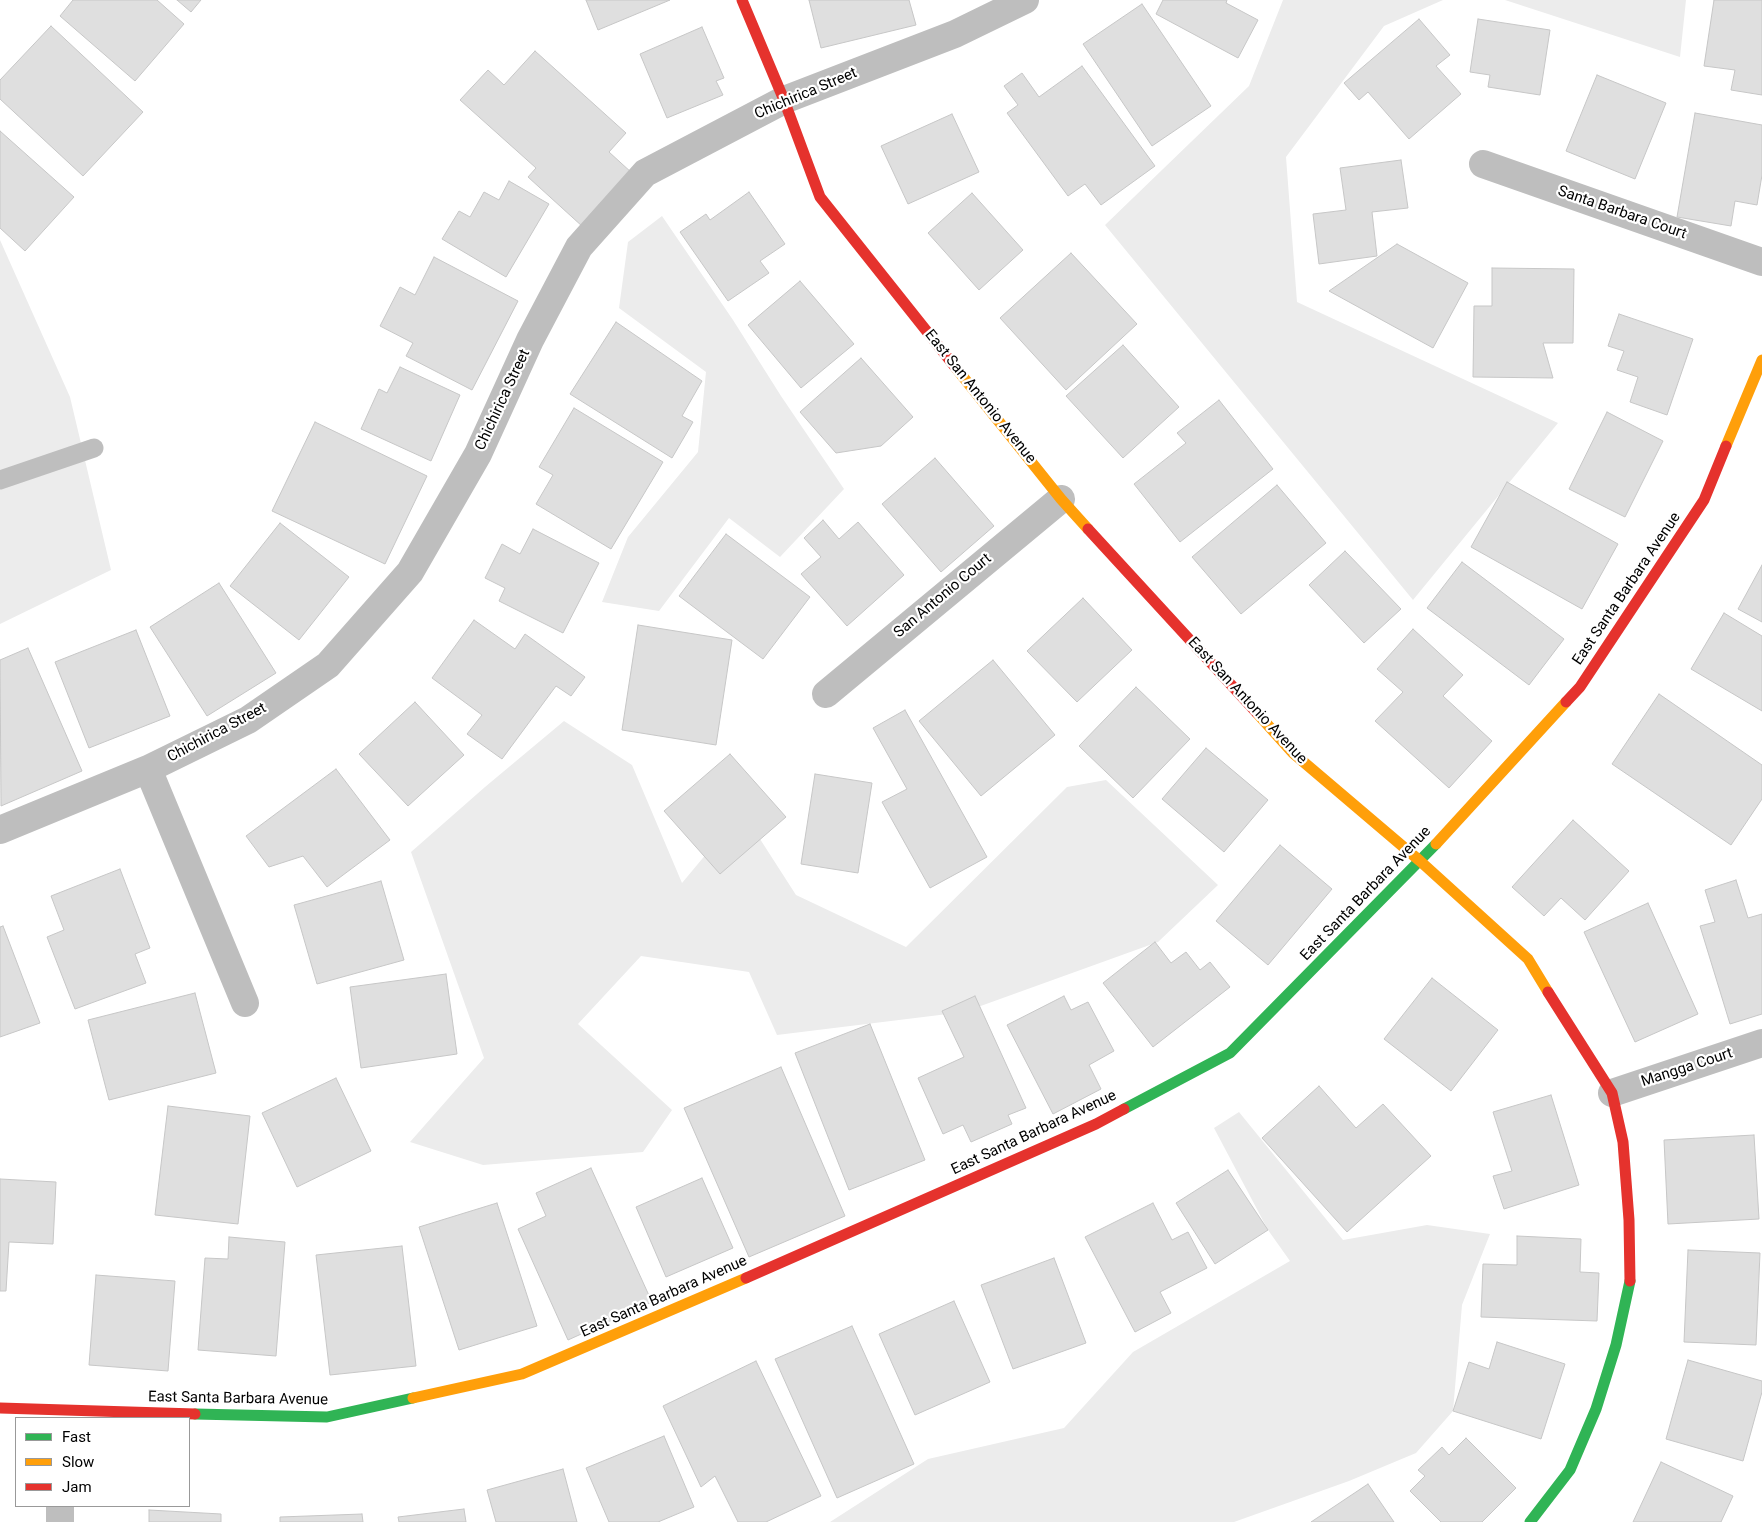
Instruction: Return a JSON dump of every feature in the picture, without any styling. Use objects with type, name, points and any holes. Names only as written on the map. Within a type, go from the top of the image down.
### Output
[{"type":"street","name":"East San Antonio Avenue","points":[[742,0],[784,100],[820,197],[1061,499],[1293,753],[1420,861],[1528,959],[1612,1093],[1623,1142],[1629,1220],[1630,1280],[1616,1344],[1596,1409],[1570,1470],[1530,1522]]},
{"type":"street","name":"Chichirica Street","points":[[0,830],[148,769],[248,720],[328,665],[410,572],[478,454],[530,340],[579,247],[645,173],[784,100],[955,34],[1025,0]]},
{"type":"street","name":"Santa Barbara Court","points":[[1483,164],[1762,262]]},
{"type":"street","name":"East Santa Barbara Avenue","points":[[0,1408],[58,1415],[326,1417],[522,1374],[634,1327],[1096,1124],[1230,1053],[1420,861],[1580,687],[1704,500],[1762,360]]},
{"type":"street","name":"San Antonio Court","points":[[826,694],[1061,499]]},
{"type":"street","points":[[148,769],[245,1003]]},
{"type":"street","name":"Mangga Court","points":[[1612,1093],[1762,1043]]},
{"type":"street","points":[[60,1507],[60,1522]]},
{"type":"lane","points":[[0,480],[94,448]]},
{"type":"shaded area","points":[[1283,0],[1443,0],[1384,26],[1286,157],[1297,302],[1558,423],[1413,600],[1105,225],[1249,86]]},
{"type":"shaded area","points":[[1505,0],[1686,0],[1680,57]]},
{"type":"shaded area","points":[[662,216],[844,489],[780,557],[729,518],[659,611],[602,602],[628,537],[698,452],[706,372],[619,308],[628,242]]},
{"type":"shaded area","points":[[0,240],[70,397],[111,570],[0,624]]},
{"type":"shaded area","points":[[564,721],[632,765],[682,883],[732,823],[760,839],[796,895],[906,947],[1067,787],[1106,780],[1218,885],[1158,942],[964,1012],[777,1035],[749,972],[641,956],[578,1024],[672,1110],[643,1152],[483,1165],[410,1142],[484,1058],[411,852]]},
{"type":"shaded area","points":[[1239,1112],[1343,1240],[1427,1225],[1490,1234],[1462,1305],[1453,1411],[1416,1453],[1349,1481],[1234,1522],[830,1522],[928,1459],[1064,1428],[1133,1352],[1290,1261],[1268,1230],[1214,1128]]},
{"type":"building","points":[[73,0],[157,0],[184,24],[135,81],[60,16]]},
{"type":"building","points":[[177,0],[201,0],[191,12]]},
{"type":"building","points":[[586,0],[670,0],[598,30]]},
{"type":"building","points":[[809,0],[909,0],[916,25],[821,48]]},
{"type":"building","points":[[1163,0],[1227,0],[1226,3],[1258,20],[1238,58],[1156,14]]},
{"type":"building","points":[[1714,0],[1762,0],[1762,95],[1731,90],[1735,70],[1704,66]]},
{"type":"building","points":[[1142,4],[1211,106],[1152,146],[1083,44]]},
{"type":"building","points":[[1419,19],[1450,55],[1436,66],[1461,94],[1409,139],[1368,92],[1359,100],[1344,83]]},
{"type":"building","points":[[1478,19],[1550,30],[1540,95],[1488,87],[1490,75],[1470,72]]},
{"type":"building","points":[[51,26],[143,112],[83,176],[0,99],[0,80]]},
{"type":"building","points":[[702,27],[724,78],[716,81],[723,95],[667,118],[640,54]]},
{"type":"building","points":[[535,51],[626,133],[609,152],[632,173],[583,227],[528,177],[536,168],[460,100],[488,70],[504,85]]},
{"type":"building","points":[[1082,66],[1155,166],[1101,205],[1085,184],[1068,196],[1007,113],[1018,105],[1004,86],[1022,73],[1039,97]]},
{"type":"building","points":[[1597,75],[1666,103],[1635,179],[1566,151]]},
{"type":"building","points":[[1695,113],[1762,125],[1762,175],[1757,205],[1735,201],[1731,226],[1677,217]]},
{"type":"building","points":[[952,114],[979,172],[908,204],[881,146]]},
{"type":"building","points":[[0,131],[74,197],[25,251],[0,228]]},
{"type":"building","points":[[1401,160],[1408,208],[1372,212],[1377,256],[1319,264],[1313,214],[1346,210],[1340,168]]},
{"type":"building","points":[[509,181],[549,204],[506,277],[442,239],[459,211],[470,217],[484,192],[499,200]]},
{"type":"building","points":[[749,192],[785,244],[760,261],[769,273],[728,301],[680,232],[706,214],[710,220]]},
{"type":"building","points":[[972,193],[1023,250],[979,290],[928,233]]},
{"type":"building","points":[[1397,244],[1468,283],[1433,348],[1329,291]]},
{"type":"building","points":[[1071,253],[1137,324],[1066,390],[1000,318]]},
{"type":"building","points":[[434,257],[518,301],[472,390],[406,356],[413,343],[380,326],[400,287],[415,295]]},
{"type":"building","points":[[1492,268],[1574,269],[1573,343],[1543,343],[1553,378],[1473,377],[1474,306],[1492,306]]},
{"type":"building","points":[[800,281],[854,344],[801,388],[748,325]]},
{"type":"building","points":[[1619,314],[1693,339],[1667,415],[1630,402],[1638,377],[1617,370],[1624,351],[1608,346]]},
{"type":"building","points":[[616,322],[702,381],[682,416],[693,422],[672,458],[570,394]]},
{"type":"building","points":[[1123,345],[1179,407],[1123,458],[1066,396]]},
{"type":"building","points":[[861,358],[913,417],[881,446],[836,453],[800,412]]},
{"type":"building","points":[[400,367],[460,395],[431,461],[361,429],[379,389],[387,393]]},
{"type":"building","points":[[1219,400],[1273,469],[1180,542],[1134,484],[1186,443],[1177,433]]},
{"type":"building","points":[[574,408],[663,462],[611,549],[536,504],[553,475],[539,467]]},
{"type":"building","points":[[1607,412],[1663,441],[1625,517],[1569,489]]},
{"type":"building","points":[[315,422],[427,476],[385,564],[272,511]]},
{"type":"building","points":[[935,458],[994,526],[941,572],[882,504]]},
{"type":"building","points":[[1507,482],[1618,544],[1582,609],[1471,547]]},
{"type":"building","points":[[1277,485],[1326,543],[1241,614],[1192,557]]},
{"type":"building","points":[[823,520],[839,539],[858,522],[904,575],[847,626],[801,574],[821,557],[804,538]]},
{"type":"building","points":[[280,523],[349,577],[299,640],[230,586]]},
{"type":"building","points":[[533,529],[599,563],[563,633],[499,601],[505,588],[485,578],[502,544],[520,554]]},
{"type":"building","points":[[726,534],[810,597],[763,659],[679,596]]},
{"type":"building","points":[[1345,551],[1401,609],[1364,643],[1309,585]]},
{"type":"building","points":[[1462,562],[1564,639],[1529,685],[1427,608]]},
{"type":"building","points":[[1762,565],[1762,622],[1738,609]]},
{"type":"building","points":[[219,583],[276,673],[207,716],[150,627]]},
{"type":"building","points":[[1083,598],[1132,650],[1077,702],[1027,651]]},
{"type":"building","points":[[1724,613],[1762,636],[1762,711],[1691,669]]},
{"type":"building","points":[[474,620],[515,649],[525,634],[585,677],[571,696],[556,686],[502,759],[467,734],[482,715],[432,678]]},
{"type":"building","points":[[638,625],[732,640],[716,745],[622,730]]},
{"type":"building","points":[[1413,629],[1463,675],[1443,696],[1492,741],[1449,788],[1375,721],[1403,692],[1377,669]]},
{"type":"building","points":[[136,630],[170,716],[89,748],[55,662]]},
{"type":"building","points":[[28,648],[82,771],[1,806],[0,660]]},
{"type":"building","points":[[993,660],[1055,735],[981,796],[919,721]]},
{"type":"building","points":[[1136,687],[1190,739],[1133,798],[1079,746]]},
{"type":"building","points":[[1659,694],[1762,765],[1762,799],[1731,845],[1612,764]]},
{"type":"building","points":[[415,702],[464,755],[408,806],[359,754]]},
{"type":"building","points":[[905,710],[987,857],[930,888],[882,802],[907,789],[873,728]]},
{"type":"building","points":[[1206,748],[1268,800],[1224,852],[1162,799]]},
{"type":"building","points":[[730,754],[786,817],[720,874],[664,811]]},
{"type":"building","points":[[336,769],[390,840],[327,887],[303,856],[269,867],[246,836]]},
{"type":"building","points":[[815,774],[872,783],[858,873],[801,864]]},
{"type":"building","points":[[1573,820],[1629,871],[1585,920],[1561,898],[1544,916],[1512,887]]},
{"type":"building","points":[[1280,845],[1332,889],[1268,965],[1216,921]]},
{"type":"building","points":[[120,869],[150,948],[135,954],[146,983],[75,1009],[47,937],[64,930],[51,896]]},
{"type":"building","points":[[1736,880],[1748,918],[1762,914],[1762,1014],[1730,1024],[1700,926],[1715,922],[1705,890]]},
{"type":"building","points":[[381,881],[404,960],[317,984],[294,905]]},
{"type":"building","points":[[1648,903],[1698,1014],[1635,1042],[1584,932]]},
{"type":"building","points":[[3,926],[40,1023],[0,1037],[0,927]]},
{"type":"building","points":[[1155,942],[1171,963],[1186,952],[1200,970],[1210,962],[1230,987],[1153,1047],[1103,983]]},
{"type":"building","points":[[446,974],[457,1054],[361,1068],[350,987]]},
{"type":"building","points":[[1432,978],[1498,1030],[1451,1091],[1384,1039]]},
{"type":"building","points":[[195,993],[216,1073],[109,1100],[88,1020]]},
{"type":"building","points":[[975,996],[1026,1108],[1008,1115],[1012,1124],[971,1142],[963,1125],[943,1134],[918,1078],[964,1057],[942,1011]]},
{"type":"building","points":[[1064,996],[1071,1010],[1088,1002],[1114,1051],[1089,1065],[1101,1089],[1053,1114],[1007,1025]]},
{"type":"building","points":[[870,1024],[925,1160],[849,1190],[795,1053]]},
{"type":"building","points":[[781,1067],[845,1216],[749,1257],[684,1108]]},
{"type":"building","points":[[336,1078],[371,1151],[297,1187],[262,1113]]},
{"type":"building","points":[[1319,1086],[1356,1128],[1383,1104],[1431,1156],[1347,1232],[1262,1138]]},
{"type":"building","points":[[1551,1095],[1579,1185],[1504,1209],[1493,1176],[1512,1171],[1493,1112]]},
{"type":"building","points":[[168,1106],[250,1116],[238,1224],[155,1215]]},
{"type":"building","points":[[1754,1135],[1759,1219],[1668,1224],[1664,1140]]},
{"type":"building","points":[[591,1168],[652,1302],[568,1340],[518,1229],[546,1216],[536,1193]]},
{"type":"building","points":[[1228,1170],[1268,1230],[1215,1264],[1176,1203]]},
{"type":"building","points":[[702,1178],[733,1248],[666,1277],[636,1207]]},
{"type":"building","points":[[0,1179],[56,1182],[53,1244],[9,1242],[6,1291],[0,1291]]},
{"type":"building","points":[[497,1203],[537,1326],[459,1350],[419,1227]]},
{"type":"building","points":[[1153,1203],[1172,1240],[1188,1232],[1207,1268],[1160,1292],[1171,1313],[1135,1332],[1085,1237]]},
{"type":"building","points":[[1517,1236],[1581,1239],[1580,1272],[1599,1273],[1597,1321],[1481,1317],[1483,1264],[1517,1265]]},
{"type":"building","points":[[229,1237],[285,1242],[276,1356],[198,1350],[205,1258],[228,1259]]},
{"type":"building","points":[[402,1246],[416,1366],[330,1375],[316,1255]]},
{"type":"building","points":[[1688,1250],[1760,1253],[1756,1345],[1684,1342]]},
{"type":"building","points":[[1054,1258],[1086,1343],[1013,1369],[981,1285]]},
{"type":"building","points":[[96,1275],[175,1281],[168,1371],[89,1365]]},
{"type":"building","points":[[954,1301],[990,1382],[915,1415],[879,1334]]},
{"type":"building","points":[[852,1326],[914,1464],[837,1498],[775,1359]]},
{"type":"building","points":[[1497,1342],[1565,1364],[1541,1439],[1453,1411],[1469,1362],[1489,1369]]},
{"type":"building","points":[[1688,1360],[1762,1381],[1762,1392],[1743,1461],[1666,1439]]},
{"type":"building","points":[[756,1361],[821,1496],[766,1522],[738,1522],[715,1476],[701,1487],[663,1406]]},
{"type":"building","points":[[664,1436],[694,1507],[658,1522],[609,1522],[586,1468]]},
{"type":"building","points":[[1466,1438],[1516,1488],[1482,1522],[1441,1522],[1410,1491],[1425,1476],[1418,1470],[1442,1447],[1449,1455]]},
{"type":"building","points":[[1661,1462],[1733,1496],[1721,1522],[1633,1522]]},
{"type":"building","points":[[563,1469],[577,1522],[496,1522],[487,1490]]},
{"type":"building","points":[[1368,1484],[1394,1522],[1311,1522]]},
{"type":"building","points":[[464,1509],[466,1522],[399,1522],[398,1517]]},
{"type":"building","points":[[149,1510],[221,1514],[221,1522],[149,1522]]},
{"type":"building","points":[[362,1514],[363,1522],[280,1522],[280,1517]]},
{"type":"traffic: fast","points":[[1124,1109],[1230,1053],[1436,844]]},
{"type":"traffic: fast","points":[[1530,1522],[1570,1470],[1596,1409],[1616,1345],[1630,1281]]},
{"type":"traffic: fast","points":[[195,1414],[327,1417],[413,1398]]},
{"type":"traffic: slow","points":[[1726,446],[1762,360]]},
{"type":"traffic: slow","points":[[956,368],[1061,499],[1088,529]]},
{"type":"traffic: slow","points":[[1436,844],[1566,702]]},
{"type":"traffic: slow","points":[[1257,713],[1293,753],[1420,861],[1528,959],[1548,992]]},
{"type":"traffic: slow","points":[[413,1398],[522,1374],[746,1278]]},
{"type":"traffic: jam","points":[[742,0],[784,100],[820,197],[956,368]]},
{"type":"traffic: jam","points":[[1566,702],[1580,687],[1704,500],[1726,446]]},
{"type":"traffic: jam","points":[[1088,529],[1257,713]]},
{"type":"traffic: jam","points":[[1548,992],[1612,1093],[1623,1142],[1629,1220],[1630,1281]]},
{"type":"traffic: jam","points":[[746,1278],[1096,1124],[1124,1109]]},
{"type":"traffic: jam","points":[[0,1408],[195,1414]]}]
